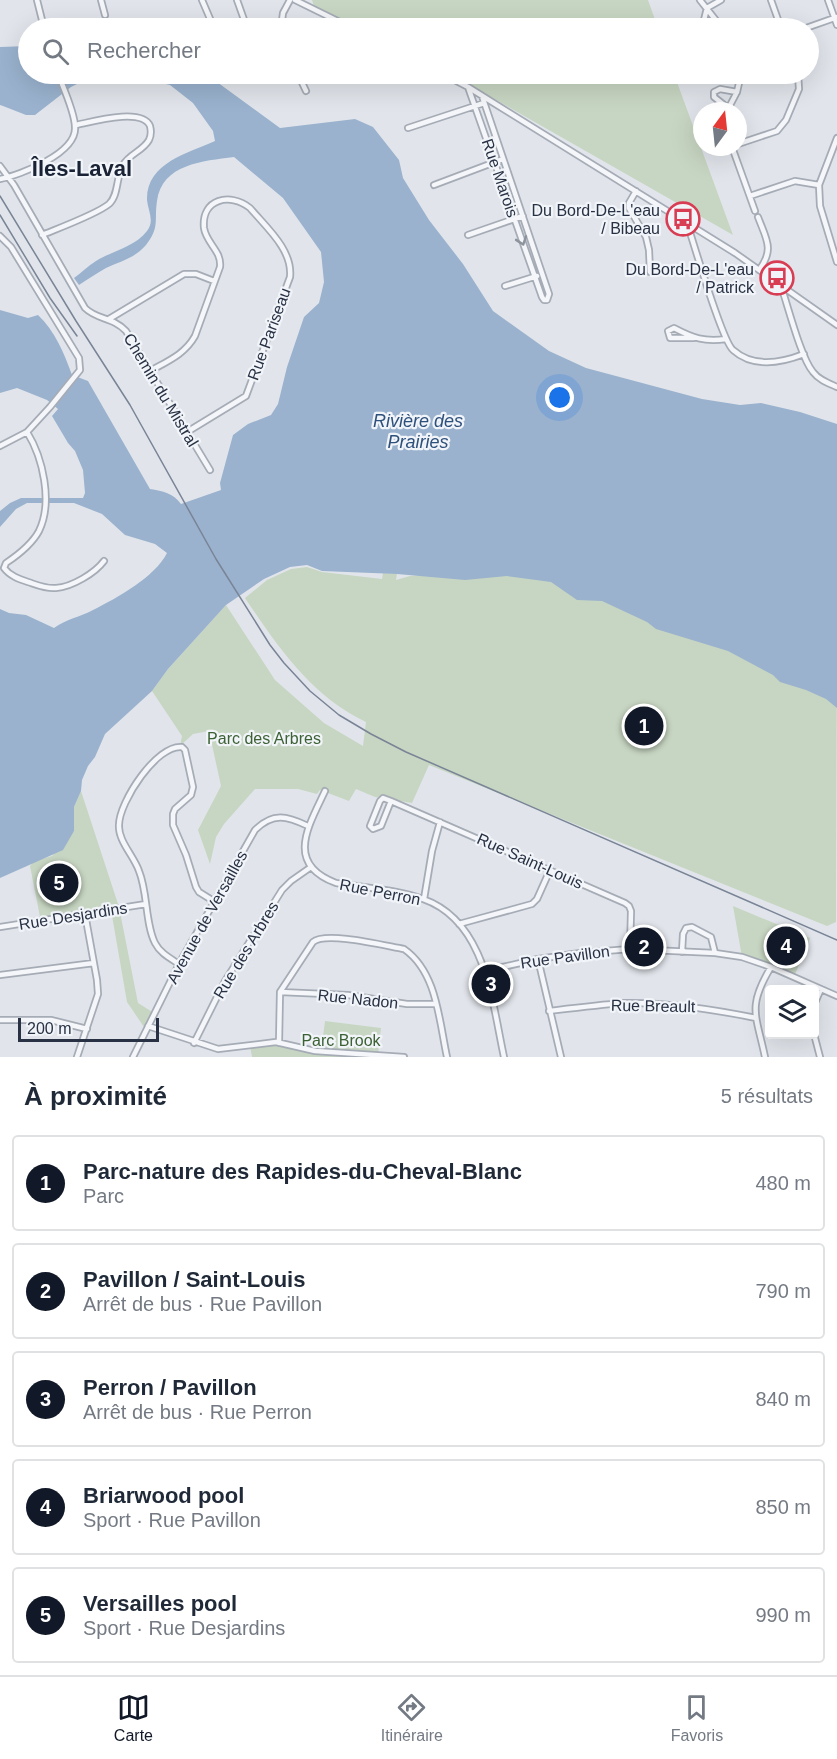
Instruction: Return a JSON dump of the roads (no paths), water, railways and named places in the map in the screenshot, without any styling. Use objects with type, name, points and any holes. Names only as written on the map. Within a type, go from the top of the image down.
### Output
[{"type":"street","points":[[37,0],[42,18]]},
{"type":"street","points":[[101,0],[105,15]]},
{"type":"street","points":[[202,0],[210,18]]},
{"type":"street","points":[[237,0],[243,18]]},
{"type":"street","points":[[282,18],[290,0]]},
{"type":"street","points":[[295,0],[331,18]]},
{"type":"street","points":[[700,0],[714,18]]},
{"type":"street","points":[[704,18],[707,8],[721,0]]},
{"type":"street","points":[[771,0],[778,18]]},
{"type":"street","points":[[828,0],[837,25]]},
{"type":"street","points":[[819,23],[836,17]]},
{"type":"street","points":[[0,179],[26,172],[64,149],[72,140],[76,125],[61,84]]},
{"type":"street","points":[[303,84],[306,91]]},
{"type":"street","points":[[462,84],[687,223],[836,324],[837,317]]},
{"type":"street","points":[[732,102],[739,84]]},
{"type":"street","points":[[747,141],[777,131],[782,127],[799,89],[799,84]]},
{"type":"street","name":"Rue Marois","points":[[468,87],[534,277],[542,297],[547,300],[549,294],[482,96]]},
{"type":"street","points":[[719,102],[714,98],[714,92],[720,89],[737,92]]},
{"type":"street","points":[[408,128],[484,103]]},
{"type":"street","points":[[42,235],[108,205],[115,194],[124,162],[144,146],[151,136],[148,123],[139,118],[106,118],[76,125]]},
{"type":"street","points":[[837,138],[819,184],[820,206],[837,261]]},
{"type":"street","points":[[735,156],[755,211]]},
{"type":"street","points":[[434,185],[503,159]]},
{"type":"street","name":"Chemin du Mistral","points":[[0,166],[84,308],[94,315],[109,319],[126,331],[210,470]]},
{"type":"street","points":[[750,196],[795,181],[819,184]]},
{"type":"street","points":[[636,191],[629,207],[645,237],[649,250],[650,272]]},
{"type":"street","name":"Rue Pariseau","points":[[150,371],[182,353],[190,346],[195,336],[221,261],[206,236],[204,221],[211,206],[219,200],[232,198],[250,208],[285,251],[291,268],[290,277],[246,396],[187,432]]},
{"type":"street","points":[[468,235],[523,216]]},
{"type":"street","points":[[758,217],[769,248],[767,258],[759,270]]},
{"type":"street","points":[[687,223],[731,349],[744,357],[769,363],[804,354]]},
{"type":"street","points":[[0,446],[27,432],[51,407],[81,367],[79,358],[11,247],[1,238]]},
{"type":"street","points":[[831,243],[837,241]]},
{"type":"street","points":[[109,319],[184,274],[196,274],[214,282]]},
{"type":"street","points":[[506,286],[542,274]]},
{"type":"street","points":[[781,285],[812,371],[824,381],[837,387]]},
{"type":"street","points":[[694,338],[670,338],[668,331],[674,328],[694,338],[708,341],[726,339]]},
{"type":"street","points":[[27,432],[40,460],[45,492],[43,520],[32,541],[6,563],[4,568],[8,573],[41,586],[56,588],[68,585],[99,568],[104,561]]},
{"type":"street","points":[[179,964],[165,955],[156,945],[141,874],[119,830],[125,803],[141,776],[166,752],[176,746],[182,747],[187,757],[193,788],[191,795],[175,809],[172,825],[186,855],[195,887],[215,902]]},
{"type":"street","points":[[311,867],[306,857],[304,840],[308,826],[325,791]]},
{"type":"street","points":[[383,798],[391,801],[381,826],[373,829],[370,826],[380,801],[383,798]]},
{"type":"street","name":"Rue Saint-Louis","points":[[391,801],[629,906],[630,949]]},
{"type":"street","name":"Avenue de Versailles","points":[[133,1057],[179,964],[255,830],[264,821],[283,818],[308,826]]},
{"type":"street","points":[[424,899],[432,851],[441,822]]},
{"type":"street","name":"Rue Perron","points":[[311,867],[326,879],[336,883],[424,899],[443,910],[459,924],[473,944],[485,971],[504,1057]]},
{"type":"street","name":"Rue des Arbres","points":[[194,1043],[225,981],[282,890],[311,867]]},
{"type":"street","points":[[459,924],[532,904],[537,899],[550,870]]},
{"type":"street","name":"Rue Desjardins","points":[[0,927],[146,904]]},
{"type":"street","points":[[77,1057],[98,994],[85,914]]},
{"type":"street","points":[[682,952],[683,934],[686,928],[692,927],[711,937],[715,953]]},
{"type":"street","points":[[279,1043],[280,992],[313,942],[317,938],[332,938],[404,949],[413,955],[430,981],[447,1057]]},
{"type":"street","name":"Rue Pavillon","points":[[485,971],[538,959],[630,949],[715,953],[742,957],[771,967],[837,996]]},
{"type":"street","points":[[538,959],[561,1057]]},
{"type":"street","points":[[0,975],[94,963]]},
{"type":"street","points":[[765,1057],[754,1008],[759,986],[771,967]]},
{"type":"street","points":[[819,994],[821,989]]},
{"type":"street","name":"Rue Nadon","points":[[280,992],[348,995],[407,1004],[436,1004]]},
{"type":"street","name":"Rue Breault","points":[[549,1011],[615,1004],[644,1004],[705,1008],[756,1018]]},
{"type":"street","points":[[0,1020],[51,1020],[87,1029]]},
{"type":"street","points":[[148,1026],[218,1049],[279,1043],[315,1052],[404,1057]]},
{"type":"street","points":[[815,1039],[820,1057]]},
{"type":"water","name":"Rivière des Prairies","points":[[18,46],[18,84],[77,84],[35,115],[26,115],[0,105],[0,47]]},
{"type":"water","name":"Rivière des Prairies","points":[[166,84],[220,84],[280,128],[355,119],[373,127],[399,160],[403,178],[429,220],[463,264],[493,311],[549,351],[586,368],[702,399],[740,405],[761,403],[837,424],[837,708],[826,699],[780,682],[773,675],[728,651],[656,629],[647,622],[602,601],[577,600],[551,582],[507,576],[465,580],[322,571],[307,565],[290,567],[264,579],[226,605],[168,669],[152,691],[105,734],[82,780],[81,791],[74,807],[74,831],[63,850],[0,878],[0,609],[9,613],[26,615],[54,628],[124,593],[154,570],[167,553],[155,544],[125,535],[102,514],[74,503],[27,503],[16,509],[0,527],[0,511],[21,498],[83,498],[85,493],[83,470],[75,451],[52,416],[58,409],[47,400],[17,388],[0,393],[0,310],[28,318],[38,315],[44,321],[58,343],[72,375],[88,381],[150,489],[167,493],[181,504],[221,490],[220,483],[233,435],[248,424],[271,415],[278,404],[287,367],[304,317],[319,303],[324,282],[321,252],[283,198],[234,157],[197,163],[175,172],[160,189],[155,228],[146,245],[132,256],[106,268],[79,285],[74,278],[87,267],[102,257],[136,241],[147,231],[151,223],[147,200],[149,187],[153,177],[161,168],[181,155],[215,141],[213,131],[193,103]]},
{"type":"water","points":[[788,937],[791,954],[783,956],[780,939]]},
{"type":"tram line","points":[[0,196],[130,405],[216,559],[270,645],[310,691],[339,715],[406,752],[837,940]]},
{"type":"tram line","points":[[0,215],[50,298],[77,336]]},
{"type":"place","name":"Du Bord-De-L'eau / Bibeau","points":[[683,219]]},
{"type":"place","name":"Du Bord-De-L'eau / Patrick","points":[[777,278]]},
{"type":"place","name":"Parc-nature des Rapides-du-Cheval-Blanc","points":[[644,726]]},
{"type":"place","name":"Versailles pool","points":[[59,883]]},
{"type":"place","name":"Briarwood pool","points":[[786,946]]},
{"type":"place","name":"Pavillon / Saint-Louis","points":[[644,947]]},
{"type":"place","name":"Perron / Pavillon","points":[[491,984]]},
{"type":"district","name":"Îles-Laval","points":[[82,168]]},
{"type":"park label","name":"Parc des Arbres","points":[[264,738]]},
{"type":"park label","name":"Parc Brook","points":[[341,1040]]}]
